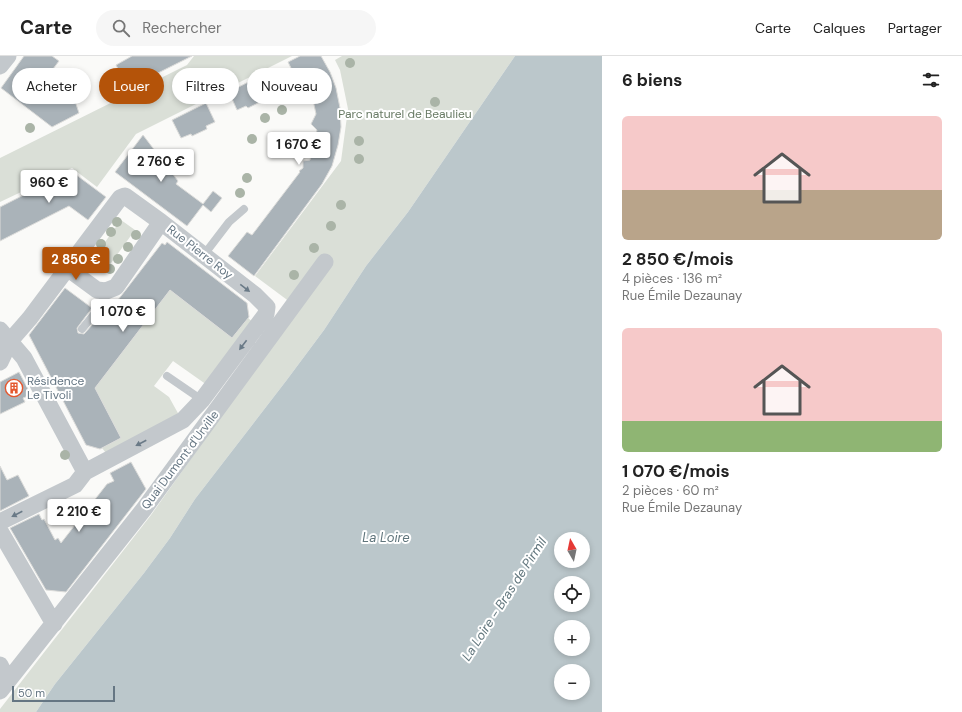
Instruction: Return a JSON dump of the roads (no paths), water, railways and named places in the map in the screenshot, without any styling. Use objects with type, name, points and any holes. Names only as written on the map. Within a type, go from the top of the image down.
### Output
[{"type":"street","points":[[0,66],[8,56]]},
{"type":"street","name":"Rue Pierre Roy","points":[[67,268],[120,198],[125,196],[161,222],[264,303],[267,307],[266,314]]},
{"type":"street","points":[[0,362],[5,335],[30,318],[67,268],[97,290],[106,292],[116,287],[161,222]]},
{"type":"street","name":"Quai Dumont d'Urville","points":[[4,686],[144,509],[325,262]]},
{"type":"street","name":"Quai Dumont d'Urville","points":[[85,472],[184,420],[202,400],[266,314]]},
{"type":"street","points":[[0,522],[75,485],[85,472],[24,358],[5,335]]},
{"type":"street","points":[[0,531],[54,624]]},
{"type":"street","points":[[0,665],[4,686]]},
{"type":"lane","points":[[203,256],[229,222],[244,209]]},
{"type":"lane","points":[[82,329],[100,307],[106,292]]},
{"type":"lane","points":[[167,376],[202,400]]},
{"type":"water","name":"La Loire","points":[[515,56],[602,56],[602,712],[36,712],[55,684],[144,573],[170,538],[195,499],[324,330],[366,266],[408,212]]},
{"type":"place","name":"Résidence Le Tivoli","points":[[14,388]]},
{"type":"park label","name":"Parc naturel de Beaulieu","points":[[405,114]]},
{"type":"water label","name":"La Loire - Bras de Pirmil","points":[[504,599]]}]
